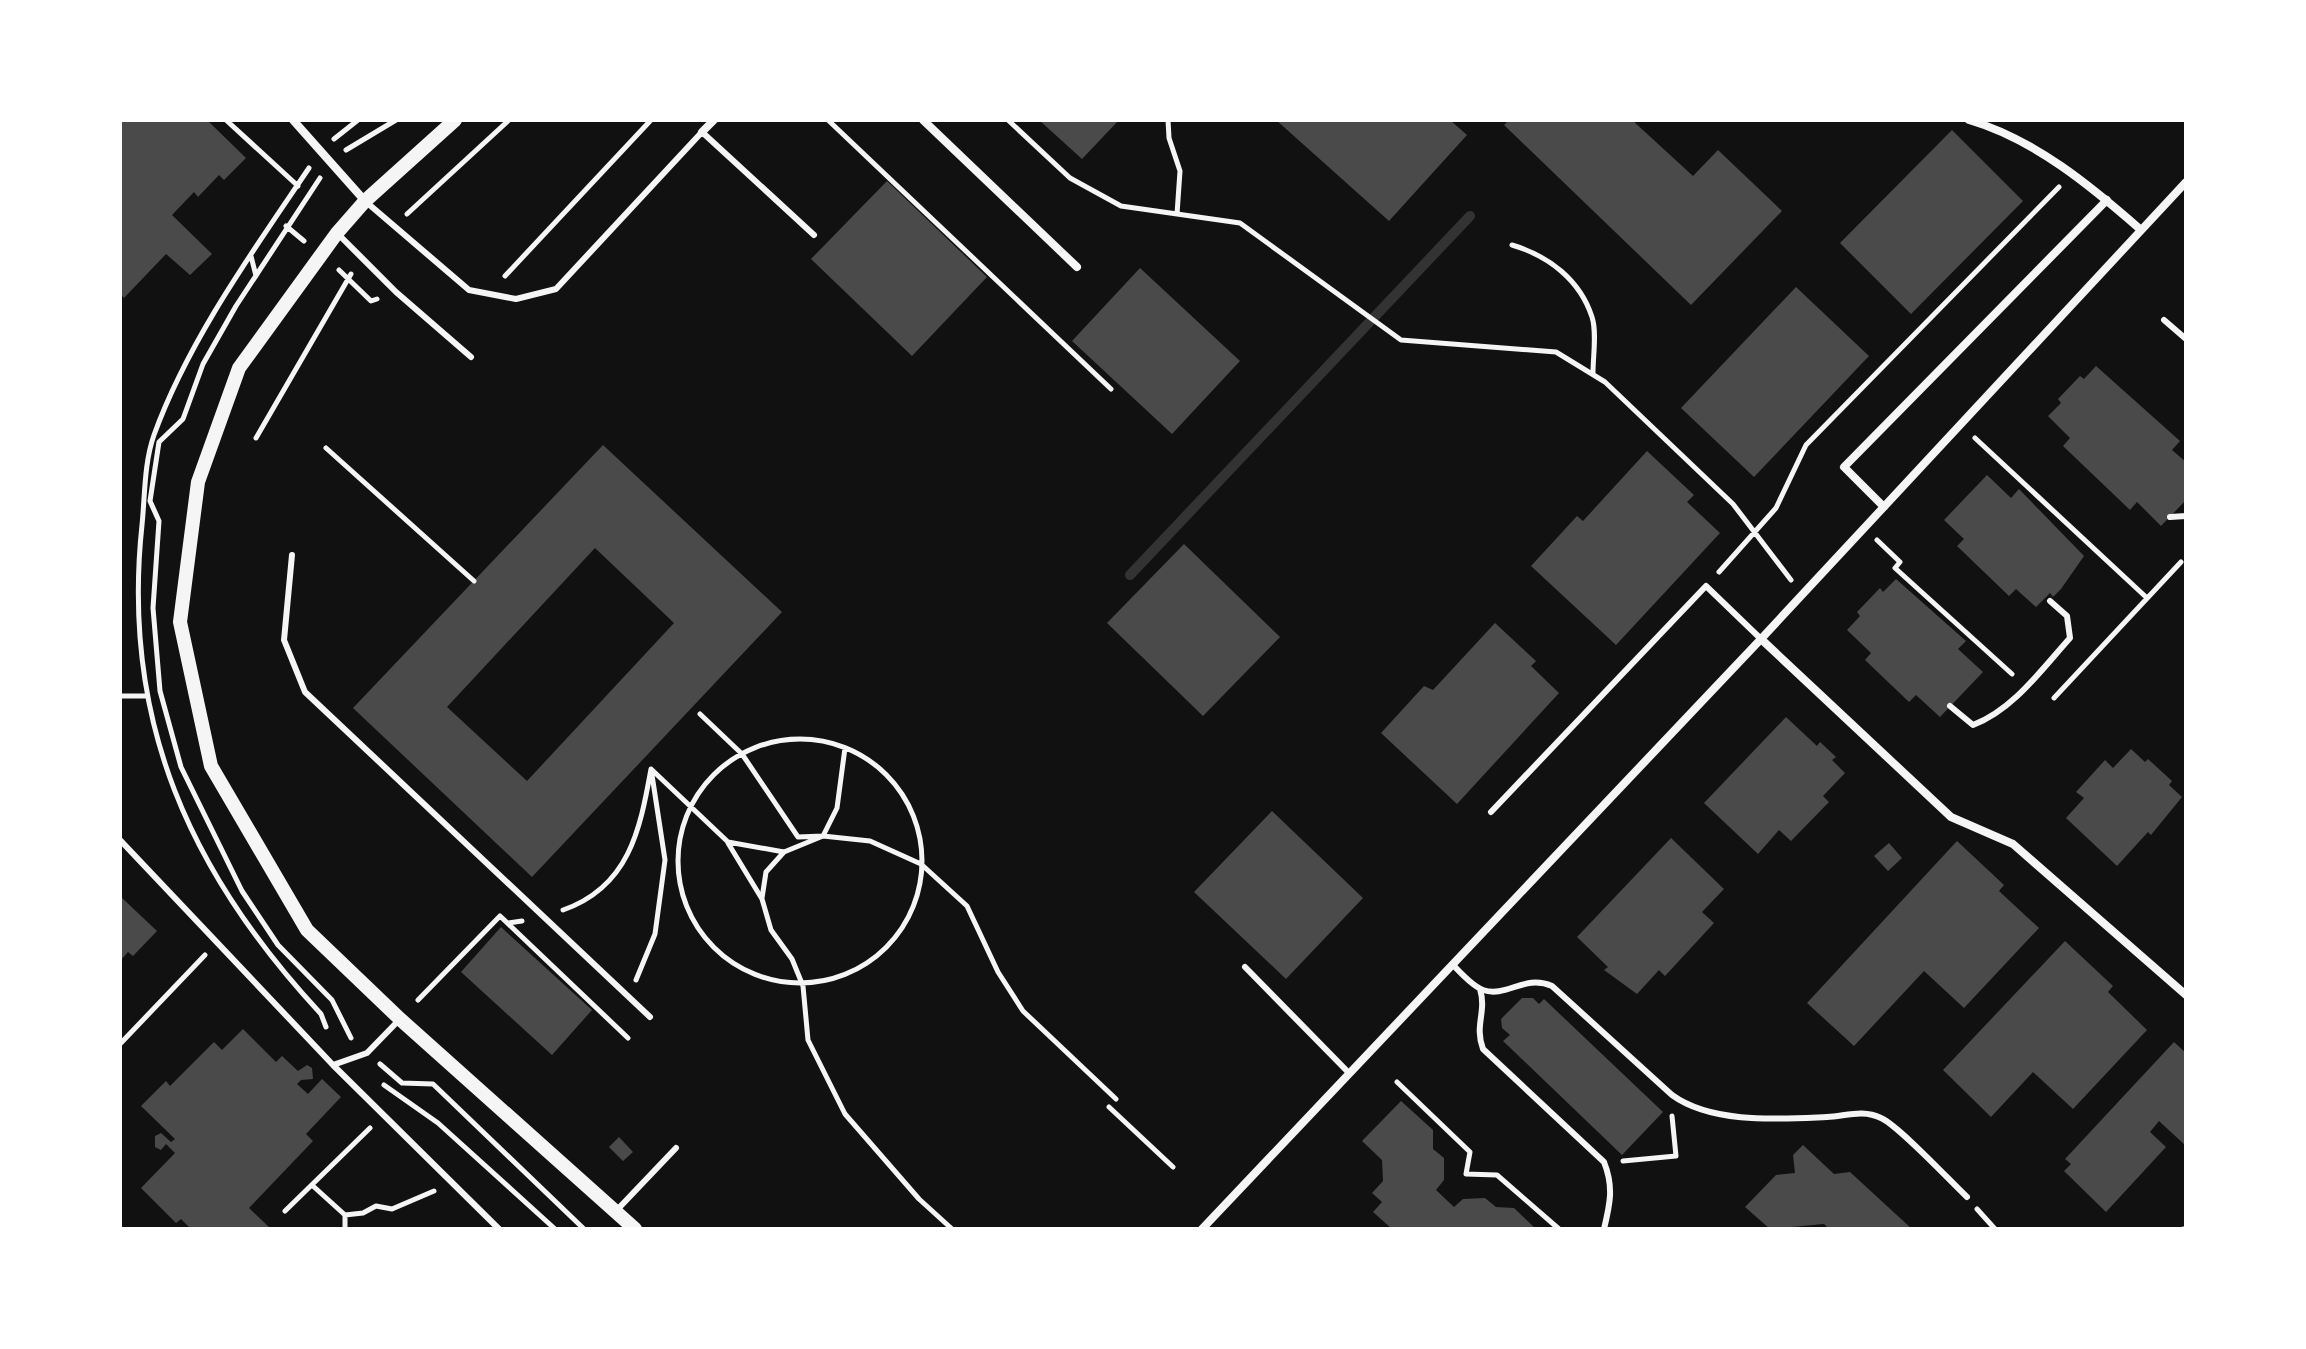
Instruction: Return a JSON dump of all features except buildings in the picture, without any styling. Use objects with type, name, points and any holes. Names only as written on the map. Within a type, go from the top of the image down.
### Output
[{"type":"street","points":[[293,120],[365,201]]},
{"type":"street","points":[[455,120],[365,201],[337,233],[239,368],[198,482],[180,622],[211,766],[307,930],[400,1019],[635,1229]]},
{"type":"street","points":[[702,132],[714,120]]},
{"type":"street","points":[[923,120],[1077,267]]},
{"type":"street","points":[[1969,120],[2002,129],[2107,200],[2141,230]]},
{"type":"street","points":[[1202,1229],[1761,639],[2186,182]]},
{"type":"street","points":[[1884,507],[1844,467],[2107,200]]},
{"type":"street","points":[[1761,639],[1951,817],[2013,844],[2186,995]]},
{"type":"lane","points":[[365,201],[469,290],[516,299],[556,289],[702,132],[814,235]]},
{"type":"lane","points":[[337,233],[396,292],[471,357]]},
{"type":"lane","points":[[2164,320],[2186,339]]},
{"type":"lane","points":[[2170,517],[2186,516]]},
{"type":"lane","points":[[292,555],[284,640],[305,692],[650,1017]]},
{"type":"lane","points":[[1491,812],[1706,586],[1761,639]]},
{"type":"lane","points":[[1950,706],[1973,725],[1993,718],[2026,687],[2070,638],[2067,616],[2050,601]]},
{"type":"lane","points":[[120,840],[219,941],[333,1065],[499,1229]]},
{"type":"lane","points":[[1453,965],[1480,989],[1495,992],[1538,980],[1552,986],[1678,1100],[1706,1114],[1829,1117],[1857,1112],[1882,1118],[1967,1197]]},
{"type":"lane","points":[[1245,967],[1348,1072]]},
{"type":"lane","points":[[1480,989],[1484,1003],[1477,1033],[1483,1049],[1606,1168],[1612,1194],[1604,1229]]},
{"type":"lane","points":[[333,1065],[367,1053],[400,1019]]},
{"type":"lane","points":[[616,1211],[676,1148]]},
{"type":"path","points":[[226,120],[298,186]]},
{"type":"path","points":[[358,120],[320,153],[251,255],[211,320],[153,438],[136,579],[145,696],[166,775],[218,884],[253,937],[321,1014],[329,1044],[347,1061],[438,1123],[555,1229]]},
{"type":"path","points":[[492,275],[506,276],[651,120]]},
{"type":"path","points":[[828,120],[1111,389]]},
{"type":"path","points":[[1008,120],[1070,178],[1121,206],[1240,223],[1401,340],[1556,352],[1593,374],[1733,504],[1803,594]]},
{"type":"path","points":[[1168,120],[1169,138],[1180,171],[1177,214]]},
{"type":"path","points":[[1706,586],[1776,508],[1806,445],[2071,174]]},
{"type":"path","points":[[410,210],[422,221]]},
{"type":"path","points":[[1512,245],[1531,251],[1572,278],[1593,319],[1593,374]]},
{"type":"path","points":[[251,255],[256,276]]},
{"type":"path","points":[[1961,425],[2147,598]]},
{"type":"path","points":[[326,448],[474,581]]},
{"type":"path","points":[[1864,529],[1900,562],[1895,568],[2026,687]]},
{"type":"path","points":[[2054,698],[2181,562]]},
{"type":"path","points":[[120,696],[145,696]]},
{"type":"path","points":[[700,714],[742,754],[798,837],[870,841],[921,864],[967,906],[998,972],[1023,1011],[1116,1099]]},
{"type":"path","points":[[795,736],[845,747],[884,767],[914,813],[921,864],[914,912],[881,955],[841,977],[803,986],[754,975],[716,954],[686,906],[678,853],[690,809],[707,780],[742,754],[795,736]]},
{"type":"path","points":[[762,899],[766,872],[784,852],[823,836],[837,808],[845,747]]},
{"type":"path","points":[[508,923],[543,917],[583,903],[617,873],[640,831],[651,769]]},
{"type":"path","points":[[651,769],[728,842],[762,899],[771,930],[792,959],[803,986],[808,1040],[845,1114],[919,1199],[952,1229]]},
{"type":"path","points":[[650,1017],[634,984],[655,934],[665,860],[651,769]]},
{"type":"path","points":[[728,842],[784,852]]},
{"type":"path","points":[[418,1000],[500,916],[628,1038]]},
{"type":"path","points":[[120,1044],[219,941]]},
{"type":"path","points":[[1397,1082],[1470,1152],[1466,1174],[1497,1175],[1559,1229]]},
{"type":"path","points":[[1606,1168],[1626,1160],[1676,1156],[1672,1116],[1678,1100]]},
{"type":"path","points":[[1109,1107],[1173,1167]]},
{"type":"path","points":[[285,1211],[383,1114]]},
{"type":"path","points":[[313,1186],[345,1215],[345,1229]]},
{"type":"path","points":[[345,1215],[363,1213],[376,1206],[392,1209],[433,1192]]},
{"type":"waterway","points":[[1130,575],[1470,216]]}]
